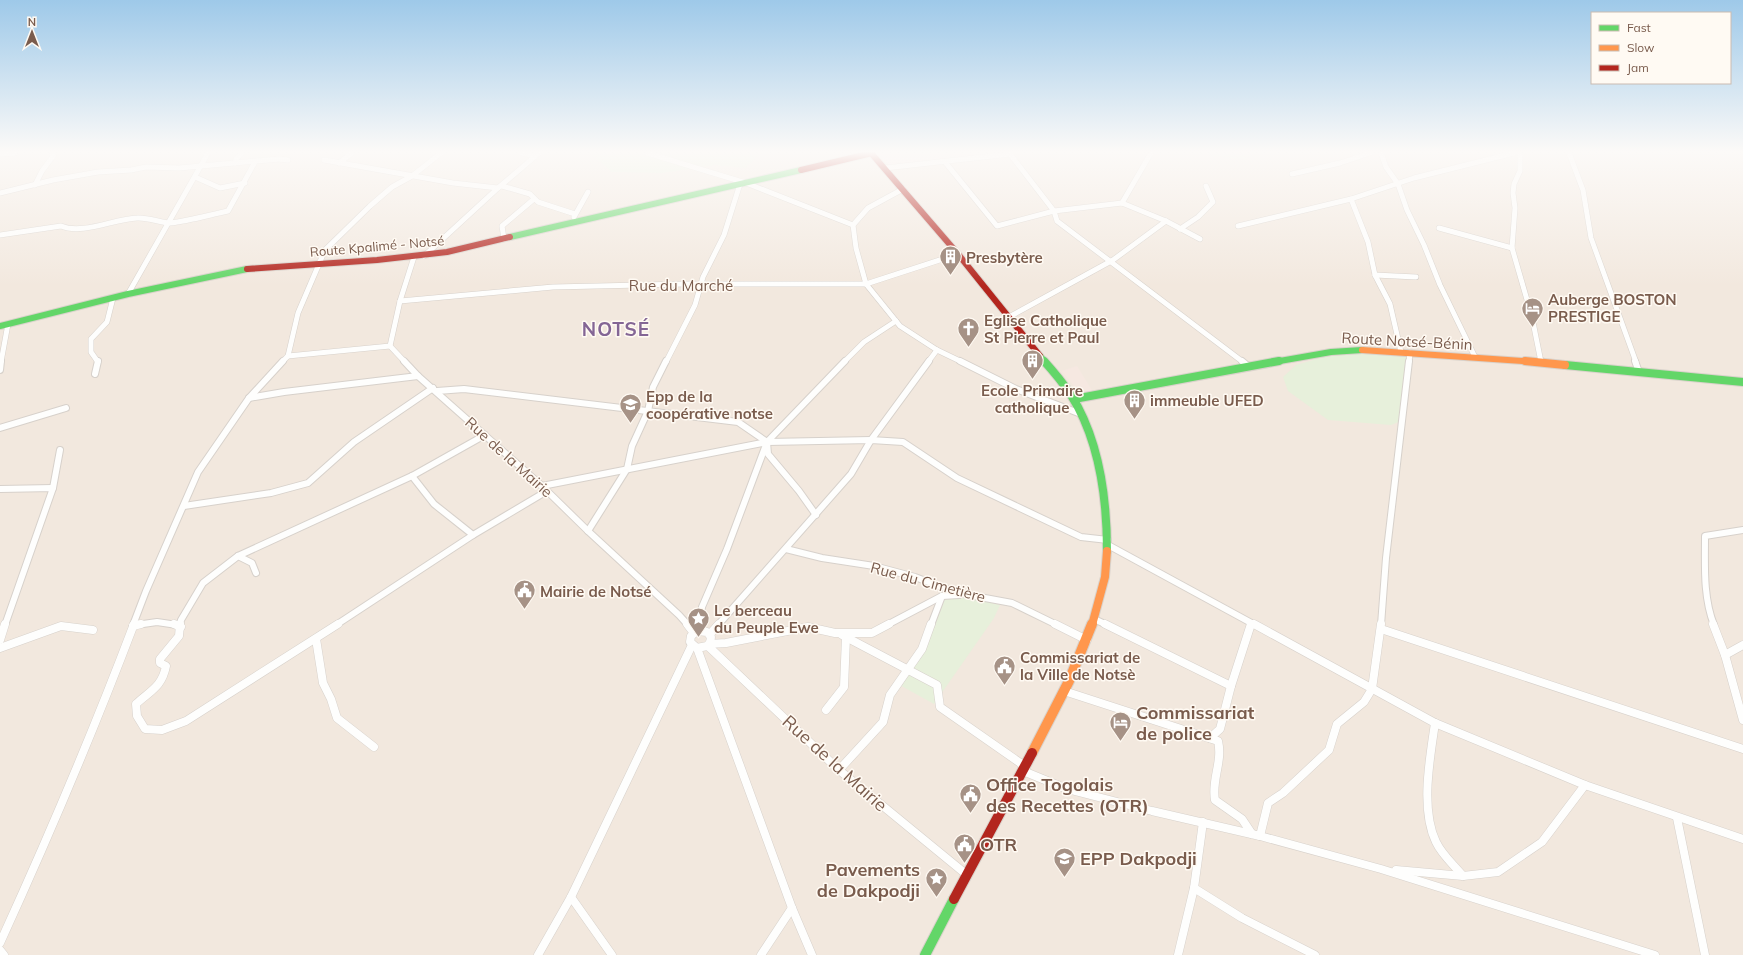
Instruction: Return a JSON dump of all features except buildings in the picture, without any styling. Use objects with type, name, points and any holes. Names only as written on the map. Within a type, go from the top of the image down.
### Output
[{"type":"main road","name":"Route Kpalimé - Notsé","points":[[4,325],[128,294],[252,268],[424,256],[461,249],[684,198]]},
{"type":"main road","points":[[910,198],[958,254],[1074,399],[1082,414],[1102,478],[1106,501],[1108,542],[1102,589],[1087,640],[1064,691],[1025,769],[966,875],[925,955]]},
{"type":"main road","name":"Route Notsé-Bénin","points":[[1074,399],[1248,366],[1349,350],[1475,357],[1743,382]]},
{"type":"street","points":[[128,294],[183,198]]},
{"type":"street","points":[[0,235],[61,226],[68,229],[89,227],[137,218],[158,220],[169,223],[228,211],[234,198]]},
{"type":"street","points":[[0,943],[32,873],[104,704],[146,591],[198,472],[249,398],[288,356],[298,313],[325,250],[380,198]]},
{"type":"street","points":[[424,256],[488,198]]},
{"type":"street","points":[[569,224],[585,198]]},
{"type":"street","points":[[588,532],[627,469],[632,446],[648,411],[654,388],[695,305],[703,277],[724,235],[738,198]]},
{"type":"street","points":[[779,198],[853,225]]},
{"type":"street","points":[[887,198],[868,208],[853,225],[856,248],[866,284],[900,326],[937,350],[1016,389],[1082,414]]},
{"type":"street","points":[[974,198],[997,226],[1054,211],[1122,203],[1166,221],[1200,239]]},
{"type":"street","points":[[1044,198],[1054,211],[1057,221],[1248,366]]},
{"type":"street","points":[[1122,203],[1125,198]]},
{"type":"street","points":[[1180,228],[1198,217],[1213,202],[1211,198]]},
{"type":"street","points":[[1238,226],[1355,198]]},
{"type":"street","points":[[1403,198],[1440,285],[1475,357]]},
{"type":"street","points":[[1514,198],[1515,208],[1512,248],[1532,317],[1541,363]]},
{"type":"street","points":[[1584,198],[1591,238],[1638,372]]},
{"type":"street","points":[[504,239],[502,226],[534,199],[546,205],[575,214]]},
{"type":"street","points":[[1351,199],[1368,242],[1375,275],[1390,304],[1401,352]]},
{"type":"street","points":[[1009,317],[1110,262],[1166,221]]},
{"type":"street","points":[[1439,228],[1512,248]]},
{"type":"street","name":"Rue du Marché","points":[[400,301],[553,287],[866,284],[958,254]]},
{"type":"street","points":[[288,356],[390,346],[400,301],[414,257]]},
{"type":"street","points":[[1375,275],[1416,277]]},
{"type":"street","points":[[95,374],[98,362],[90,352],[91,340],[105,328],[111,312],[113,298]]},
{"type":"street","points":[[812,955],[792,908],[690,639],[697,632],[702,606],[727,549],[767,442],[864,342],[896,321]]},
{"type":"street","points":[[0,370],[4,325]]},
{"type":"street","name":"Rue de la Mairie","points":[[390,346],[418,376],[544,488],[588,532],[697,632]]},
{"type":"street","points":[[710,634],[851,474],[871,440],[937,350]]},
{"type":"street","points":[[1256,835],[1268,803],[1283,793],[1329,750],[1337,724],[1364,702],[1372,689],[1381,629],[1386,558],[1410,353]]},
{"type":"street","points":[[249,398],[284,392],[418,376]]},
{"type":"street","points":[[184,506],[219,502],[271,493],[308,483],[354,442],[435,390],[464,389],[738,422],[767,442]]},
{"type":"street","points":[[0,428],[66,408]]},
{"type":"street","points":[[485,435],[412,476],[238,556],[203,583],[182,620],[179,636],[160,659],[160,663],[166,666],[163,681],[159,687],[142,697],[136,704],[137,716],[140,723],[145,728],[158,732],[166,730],[185,720],[316,639],[472,535],[524,506],[544,488],[627,469],[767,442],[871,440],[903,442],[957,478],[971,485],[1081,537],[1108,542],[1251,624],[1435,723],[1585,786],[1743,840]]},
{"type":"street","points":[[767,442],[768,454],[799,491],[816,515]]},
{"type":"street","points":[[0,640],[53,488],[60,450]]},
{"type":"street","points":[[412,476],[434,504],[472,535]]},
{"type":"street","points":[[0,489],[53,488]]},
{"type":"street","points":[[1743,530],[1705,536],[1705,582],[1710,616],[1725,655],[1743,720]]},
{"type":"street","name":"Rue du Cimetière","points":[[786,548],[822,558],[874,566],[915,577],[967,594],[1012,603],[1087,640]]},
{"type":"street","points":[[238,556],[252,563],[256,573]]},
{"type":"street","points":[[835,633],[872,633],[942,596],[967,594]]},
{"type":"street","points":[[839,770],[883,722],[890,695],[922,649],[942,596]]},
{"type":"street","points":[[1094,619],[1231,686]]},
{"type":"street","points":[[133,626],[152,622],[168,622],[180,627]]},
{"type":"street","points":[[1210,738],[1220,729],[1231,686],[1251,624]]},
{"type":"street","points":[[0,648],[61,626],[92,630]]},
{"type":"street","points":[[694,647],[705,648],[709,645],[808,627],[835,633],[846,637],[937,685],[940,707],[964,726],[1025,769],[1067,788],[1381,868],[1655,955]]},
{"type":"street","points":[[1381,629],[1743,749]]},
{"type":"street","points":[[697,632],[710,634]]},
{"type":"street","points":[[709,645],[712,640],[710,634]]},
{"type":"street","points":[[826,710],[844,687],[846,637]]},
{"type":"street","points":[[316,639],[323,683],[331,699],[337,718],[346,723],[374,747]]},
{"type":"street","name":"Rue de la Mairie","points":[[709,645],[839,770],[966,875]]},
{"type":"street","points":[[1725,655],[1743,646]]},
{"type":"street","points":[[538,955],[571,897],[694,647]]},
{"type":"street","points":[[1064,691],[1218,741],[1220,749],[1219,767],[1213,789],[1215,800],[1242,819],[1256,835]]},
{"type":"street","points":[[1435,723],[1429,758],[1428,798],[1431,827],[1436,842],[1463,876]]},
{"type":"street","points":[[1381,868],[1418,873],[1463,876],[1498,872],[1542,842],[1585,786]]},
{"type":"street","points":[[1676,818],[1706,955]]},
{"type":"street","points":[[1178,955],[1194,888],[1202,822]]},
{"type":"street","points":[[1194,888],[1242,918],[1315,955]]},
{"type":"street","points":[[571,897],[612,955]]},
{"type":"street","points":[[761,955],[792,908]]},
{"type":"street","points":[[0,950],[4,955]]},
{"type":"shaded area","points":[[0,198],[1743,198],[1743,955],[0,955]]},
{"type":"shaded area","points":[[1077,366],[1093,392],[1080,394],[1062,371]]},
{"type":"green space","points":[[1359,353],[1394,354],[1406,356],[1401,421],[1391,425],[1328,420],[1288,391],[1283,377],[1296,365],[1324,357]]},
{"type":"green space","points":[[942,597],[967,597],[1000,605],[994,618],[934,704],[896,683],[922,649]]},
{"type":"traffic: fast","points":[[510,237],[681,198]]},
{"type":"traffic: fast","points":[[0,326],[128,294],[247,269]]},
{"type":"traffic: fast","points":[[1074,399],[1331,352],[1362,350]]},
{"type":"traffic: fast","points":[[1040,356],[1074,400],[1090,435],[1096,454],[1104,493],[1107,551]]},
{"type":"traffic: fast","points":[[1565,365],[1743,382]]},
{"type":"traffic: fast","points":[[925,955],[954,899]]},
{"type":"traffic: slow","points":[[1362,350],[1475,357],[1565,365]]},
{"type":"traffic: slow","points":[[1032,753],[1069,681],[1091,629],[1105,577],[1107,551]]},
{"type":"traffic: jam","points":[[909,198],[958,254],[1040,356]]},
{"type":"traffic: jam","points":[[247,269],[377,260],[447,252],[510,237]]},
{"type":"traffic: jam","points":[[954,899],[1032,753]]},
{"type":"place","name":"Presbytère","points":[[951,276]]},
{"type":"place","name":"Auberge BOSTON PRESTIGE","points":[[1532,328]]},
{"type":"place","name":"Eglise Catholique St Pierre et Paul","points":[[969,348]]},
{"type":"place","name":"Ecole Primaire catholique","points":[[1032,380]]},
{"type":"place","name":"immeuble UFED","points":[[1134,420]]},
{"type":"place","name":"Epp de la coopérative notse","points":[[630,424]]},
{"type":"place","name":"Mairie de Notsé","points":[[525,610]]},
{"type":"place","name":"Le berceau du Peuple Ewe","points":[[698,638]]},
{"type":"place","name":"Commissariat de la Ville de Notsè","points":[[1005,686]]},
{"type":"place","name":"Commissariat de police","points":[[1120,742]]},
{"type":"place","name":"Office Togolais des Recettes (OTR)","points":[[970,814]]},
{"type":"place","name":"OTR","points":[[964,864]]},
{"type":"place","name":"EPP Dakpodji","points":[[1065,878]]},
{"type":"place","name":"Pavements de Dakpodji","points":[[936,898]]},
{"type":"district","name":"NOTSÉ","points":[[616,329]]}]
